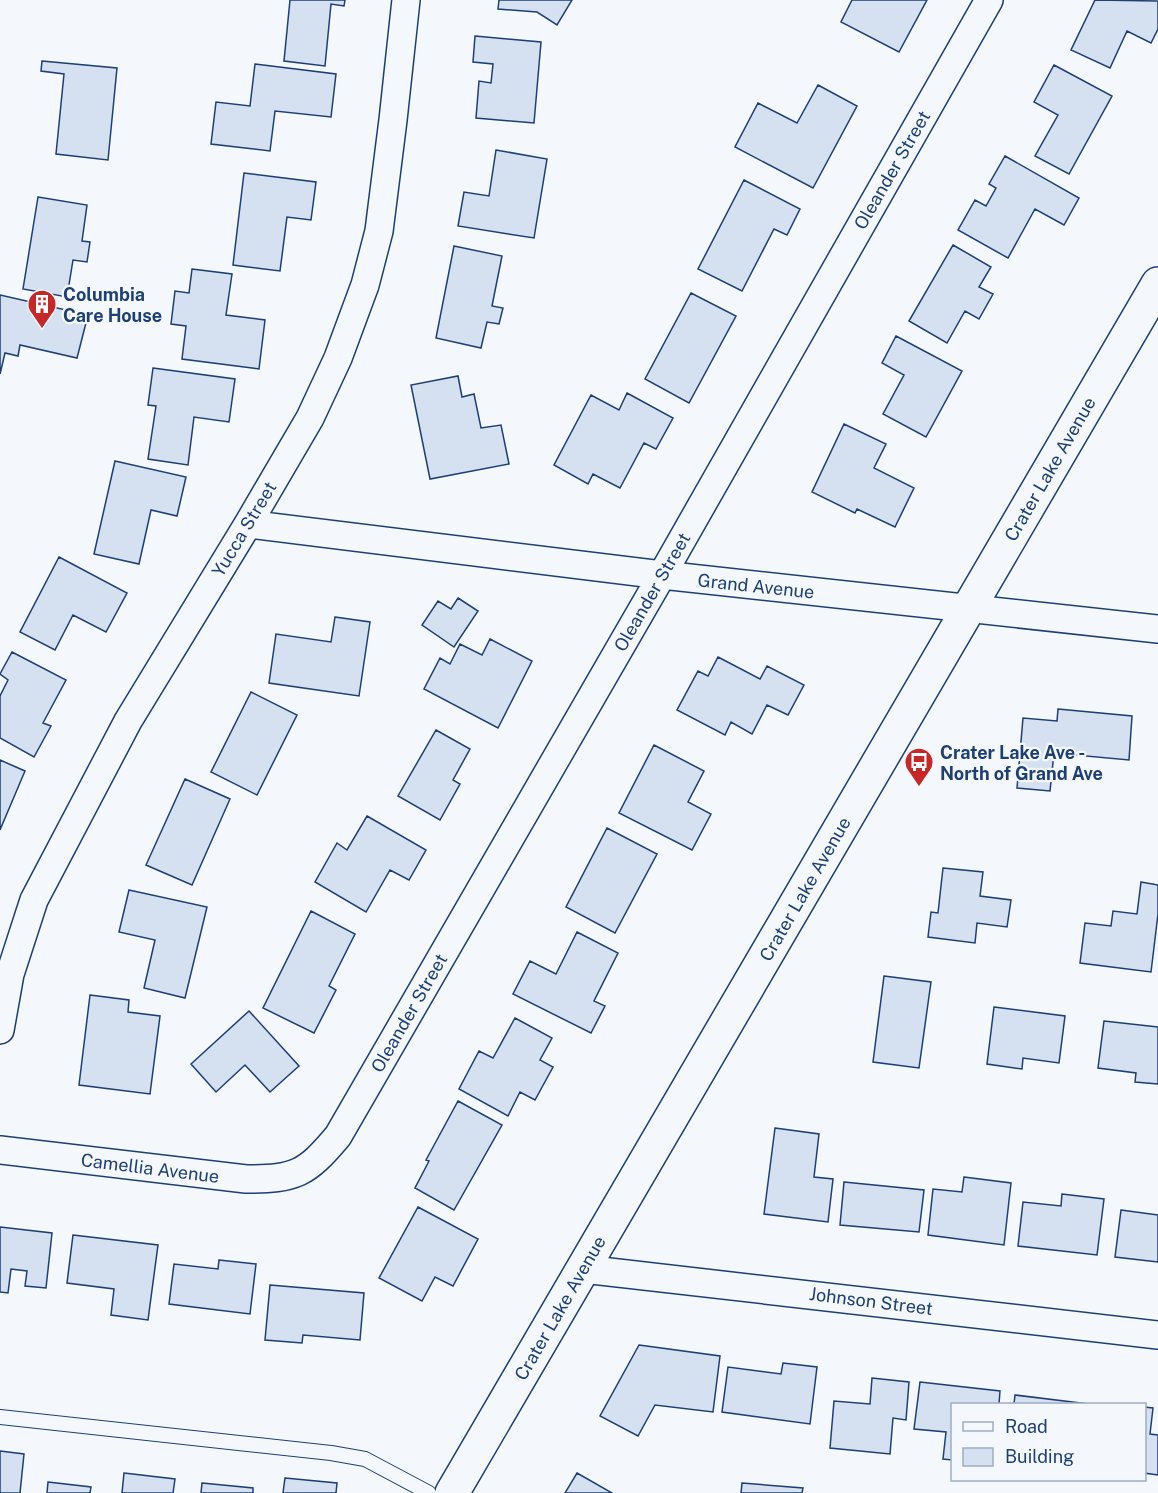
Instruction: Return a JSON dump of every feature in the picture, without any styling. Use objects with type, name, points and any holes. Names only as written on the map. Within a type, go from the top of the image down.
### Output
[{"type":"main road","name":"Crater Lake Avenue","points":[[452,1493],[1158,284]]},
{"type":"street","name":"Yucca Street","points":[[0,1030],[10,974],[34,900],[128,721],[310,418],[338,358],[365,285],[379,231],[406,0]]},
{"type":"street","name":"Oleander Street","points":[[299,1173],[318,1159],[338,1136],[662,575],[989,0]]},
{"type":"street","name":"Grand Avenue","points":[[248,524],[662,575],[1158,629]]},
{"type":"street","name":"Camellia Avenue","points":[[0,1150],[246,1179],[275,1179],[299,1173]]},
{"type":"street","name":"Johnson Street","points":[[583,1269],[1158,1335]]},
{"type":"lane","points":[[0,1417],[320,1452],[365,1459],[429,1493]]},
{"type":"building","points":[[290,0],[345,0],[344,6],[331,4],[325,66],[284,61]]},
{"type":"building","points":[[499,0],[572,0],[557,25],[537,12],[498,9]]},
{"type":"building","points":[[852,0],[927,0],[899,52],[841,22]]},
{"type":"building","points":[[1095,0],[1158,1],[1158,29],[1151,43],[1127,31],[1110,68],[1071,50]]},
{"type":"building","points":[[475,36],[541,42],[534,123],[476,118],[479,81],[491,83],[493,64],[473,62]]},
{"type":"building","points":[[42,61],[117,68],[108,160],[56,154],[64,74],[41,71]]},
{"type":"building","points":[[255,64],[336,74],[331,117],[275,111],[270,151],[211,144],[216,102],[250,106]]},
{"type":"building","points":[[1054,65],[1112,96],[1069,174],[1035,156],[1058,115],[1034,102]]},
{"type":"building","points":[[818,85],[857,106],[813,188],[735,147],[758,103],[797,123]]},
{"type":"building","points":[[496,150],[547,159],[534,238],[458,226],[464,192],[489,196]]},
{"type":"building","points":[[1005,156],[1079,198],[1064,225],[1035,209],[1008,258],[958,230],[975,200],[986,206],[996,188],[989,184]]},
{"type":"building","points":[[244,173],[316,182],[311,220],[287,217],[280,271],[233,265]]},
{"type":"building","points":[[744,180],[800,209],[787,235],[774,229],[742,291],[698,269]]},
{"type":"building","points":[[38,197],[87,205],[82,241],[90,242],[87,262],[73,260],[67,297],[23,289]]},
{"type":"building","points":[[953,245],[991,267],[979,287],[993,294],[979,319],[965,311],[947,343],[909,321]]},
{"type":"building","points":[[454,246],[502,256],[492,306],[503,308],[499,324],[487,322],[481,348],[436,338]]},
{"type":"building","points":[[192,269],[232,274],[226,315],[265,320],[259,369],[182,359],[186,326],[171,324],[175,291],[189,293]]},
{"type":"building","points":[[691,293],[736,316],[689,403],[645,379]]},
{"type":"building","name":"Columbia Care House","points":[[0,295],[88,315],[77,358],[20,345],[18,356],[5,353],[0,374]]},
{"type":"building","points":[[896,336],[962,371],[926,437],[883,414],[904,375],[882,363]]},
{"type":"building","points":[[153,368],[235,379],[229,422],[194,417],[188,465],[148,459],[156,406],[148,405]]},
{"type":"building","points":[[458,376],[462,397],[474,394],[481,428],[501,425],[509,464],[430,479],[411,385]]},
{"type":"building","points":[[627,393],[673,418],[656,449],[644,443],[620,488],[593,474],[588,484],[554,465],[591,395],[619,410]]},
{"type":"building","points":[[844,424],[886,444],[874,468],[914,488],[895,527],[857,509],[855,513],[812,492]]},
{"type":"building","points":[[115,461],[186,477],[177,516],[151,510],[139,564],[94,554]]},
{"type":"building","points":[[59,557],[127,593],[106,632],[73,615],[55,650],[20,632]]},
{"type":"building","points":[[458,598],[478,611],[454,647],[422,625],[438,601],[451,609]]},
{"type":"building","points":[[335,617],[370,622],[359,696],[269,683],[276,634],[331,642]]},
{"type":"building","points":[[490,639],[532,661],[498,728],[424,689],[440,658],[450,664],[460,644],[482,655]]},
{"type":"building","points":[[12,652],[66,680],[43,723],[51,726],[34,757],[0,738],[0,696],[8,680],[0,674]]},
{"type":"building","points":[[718,657],[760,679],[767,666],[804,685],[788,715],[767,705],[752,734],[731,722],[725,735],[677,710],[698,671],[708,676]]},
{"type":"building","points":[[251,692],[297,715],[257,795],[211,772]]},
{"type":"building","points":[[1058,709],[1132,716],[1129,760],[1054,753],[1050,791],[1017,788],[1023,718],[1057,721]]},
{"type":"building","points":[[436,730],[470,749],[453,780],[460,784],[440,820],[398,796]]},
{"type":"building","points":[[654,745],[704,771],[688,802],[711,814],[692,850],[619,813]]},
{"type":"building","points":[[0,760],[25,771],[0,830]]},
{"type":"building","points":[[185,779],[230,799],[192,885],[146,865]]},
{"type":"building","points":[[367,816],[426,850],[409,880],[390,870],[366,912],[315,882],[337,843],[347,850]]},
{"type":"building","points":[[607,828],[657,854],[615,933],[566,907]]},
{"type":"building","points":[[943,868],[983,872],[980,896],[1011,900],[1007,927],[977,923],[975,943],[928,937],[931,912],[938,913]]},
{"type":"building","points":[[1141,882],[1158,885],[1158,914],[1151,972],[1080,963],[1085,923],[1111,926],[1113,911],[1137,914]]},
{"type":"building","points":[[129,890],[207,907],[185,998],[144,988],[155,940],[119,932]]},
{"type":"building","points":[[311,911],[355,934],[329,986],[336,990],[314,1033],[263,1008]]},
{"type":"building","points":[[577,932],[618,953],[594,1001],[605,1006],[591,1033],[513,994],[530,961],[556,974]]},
{"type":"building","points":[[884,976],[931,982],[919,1068],[873,1062]]},
{"type":"building","points":[[90,995],[129,1000],[128,1012],[160,1016],[150,1094],[79,1085]]},
{"type":"building","points":[[994,1007],[1065,1016],[1059,1063],[1023,1058],[1022,1069],[987,1064]]},
{"type":"building","points":[[249,1011],[299,1066],[270,1092],[245,1065],[216,1092],[191,1064]]},
{"type":"building","points":[[515,1018],[552,1038],[540,1060],[553,1067],[535,1100],[520,1092],[508,1116],[459,1089],[479,1051],[493,1058]]},
{"type":"building","points":[[1104,1021],[1158,1027],[1158,1084],[1135,1082],[1136,1073],[1098,1068]]},
{"type":"building","points":[[458,1101],[502,1125],[454,1210],[415,1188],[429,1161],[426,1160]]},
{"type":"building","points":[[775,1128],[819,1134],[814,1177],[833,1179],[828,1222],[764,1214]]},
{"type":"building","points":[[964,1177],[1011,1183],[1004,1245],[928,1235],[933,1189],[962,1192]]},
{"type":"building","points":[[844,1182],[924,1190],[919,1232],[840,1225]]},
{"type":"building","points":[[1062,1194],[1104,1199],[1097,1255],[1018,1246],[1023,1202],[1061,1206]]},
{"type":"building","points":[[418,1207],[478,1239],[453,1286],[435,1277],[422,1301],[379,1278]]},
{"type":"building","points":[[1121,1210],[1158,1215],[1158,1262],[1115,1257]]},
{"type":"building","points":[[0,1227],[52,1233],[46,1288],[25,1286],[27,1271],[11,1269],[8,1293],[0,1292]]},
{"type":"building","points":[[73,1235],[158,1245],[148,1320],[111,1315],[114,1289],[67,1283]]},
{"type":"building","points":[[219,1260],[256,1264],[250,1314],[169,1304],[174,1264],[218,1269]]},
{"type":"building","points":[[270,1285],[364,1293],[360,1340],[303,1335],[302,1343],[265,1340]]},
{"type":"building","points":[[639,1345],[720,1356],[713,1412],[655,1405],[638,1436],[600,1416]]},
{"type":"building","points":[[783,1363],[817,1367],[810,1424],[722,1412],[728,1367],[781,1374]]},
{"type":"building","points":[[872,1378],[909,1382],[906,1420],[893,1418],[890,1454],[830,1448],[834,1401],[870,1404]]},
{"type":"building","points":[[920,1382],[1000,1391],[999,1403],[951,1403],[951,1460],[943,1459],[946,1432],[914,1429]]},
{"type":"building","points":[[1015,1395],[1081,1403],[1014,1403]]},
{"type":"building","points":[[1146,1407],[1153,1408],[1150,1434],[1158,1435],[1158,1475],[1146,1473]]},
{"type":"building","points":[[0,1451],[24,1454],[20,1493],[0,1493]]},
{"type":"building","points":[[124,1473],[175,1479],[173,1493],[122,1493]]},
{"type":"building","points":[[577,1473],[612,1493],[565,1493]]},
{"type":"building","points":[[285,1478],[337,1483],[336,1493],[283,1493]]},
{"type":"building","points":[[48,1482],[91,1487],[90,1493],[47,1493]]},
{"type":"building","points":[[202,1483],[253,1488],[253,1493],[201,1493]]},
{"type":"building","points":[[742,1483],[803,1488],[802,1493],[741,1493]]},
{"type":"place","name":"Columbia Care House","points":[[42,330]]},
{"type":"place","name":"Crater Lake Ave - North of Grand Ave","points":[[919,788]]}]
